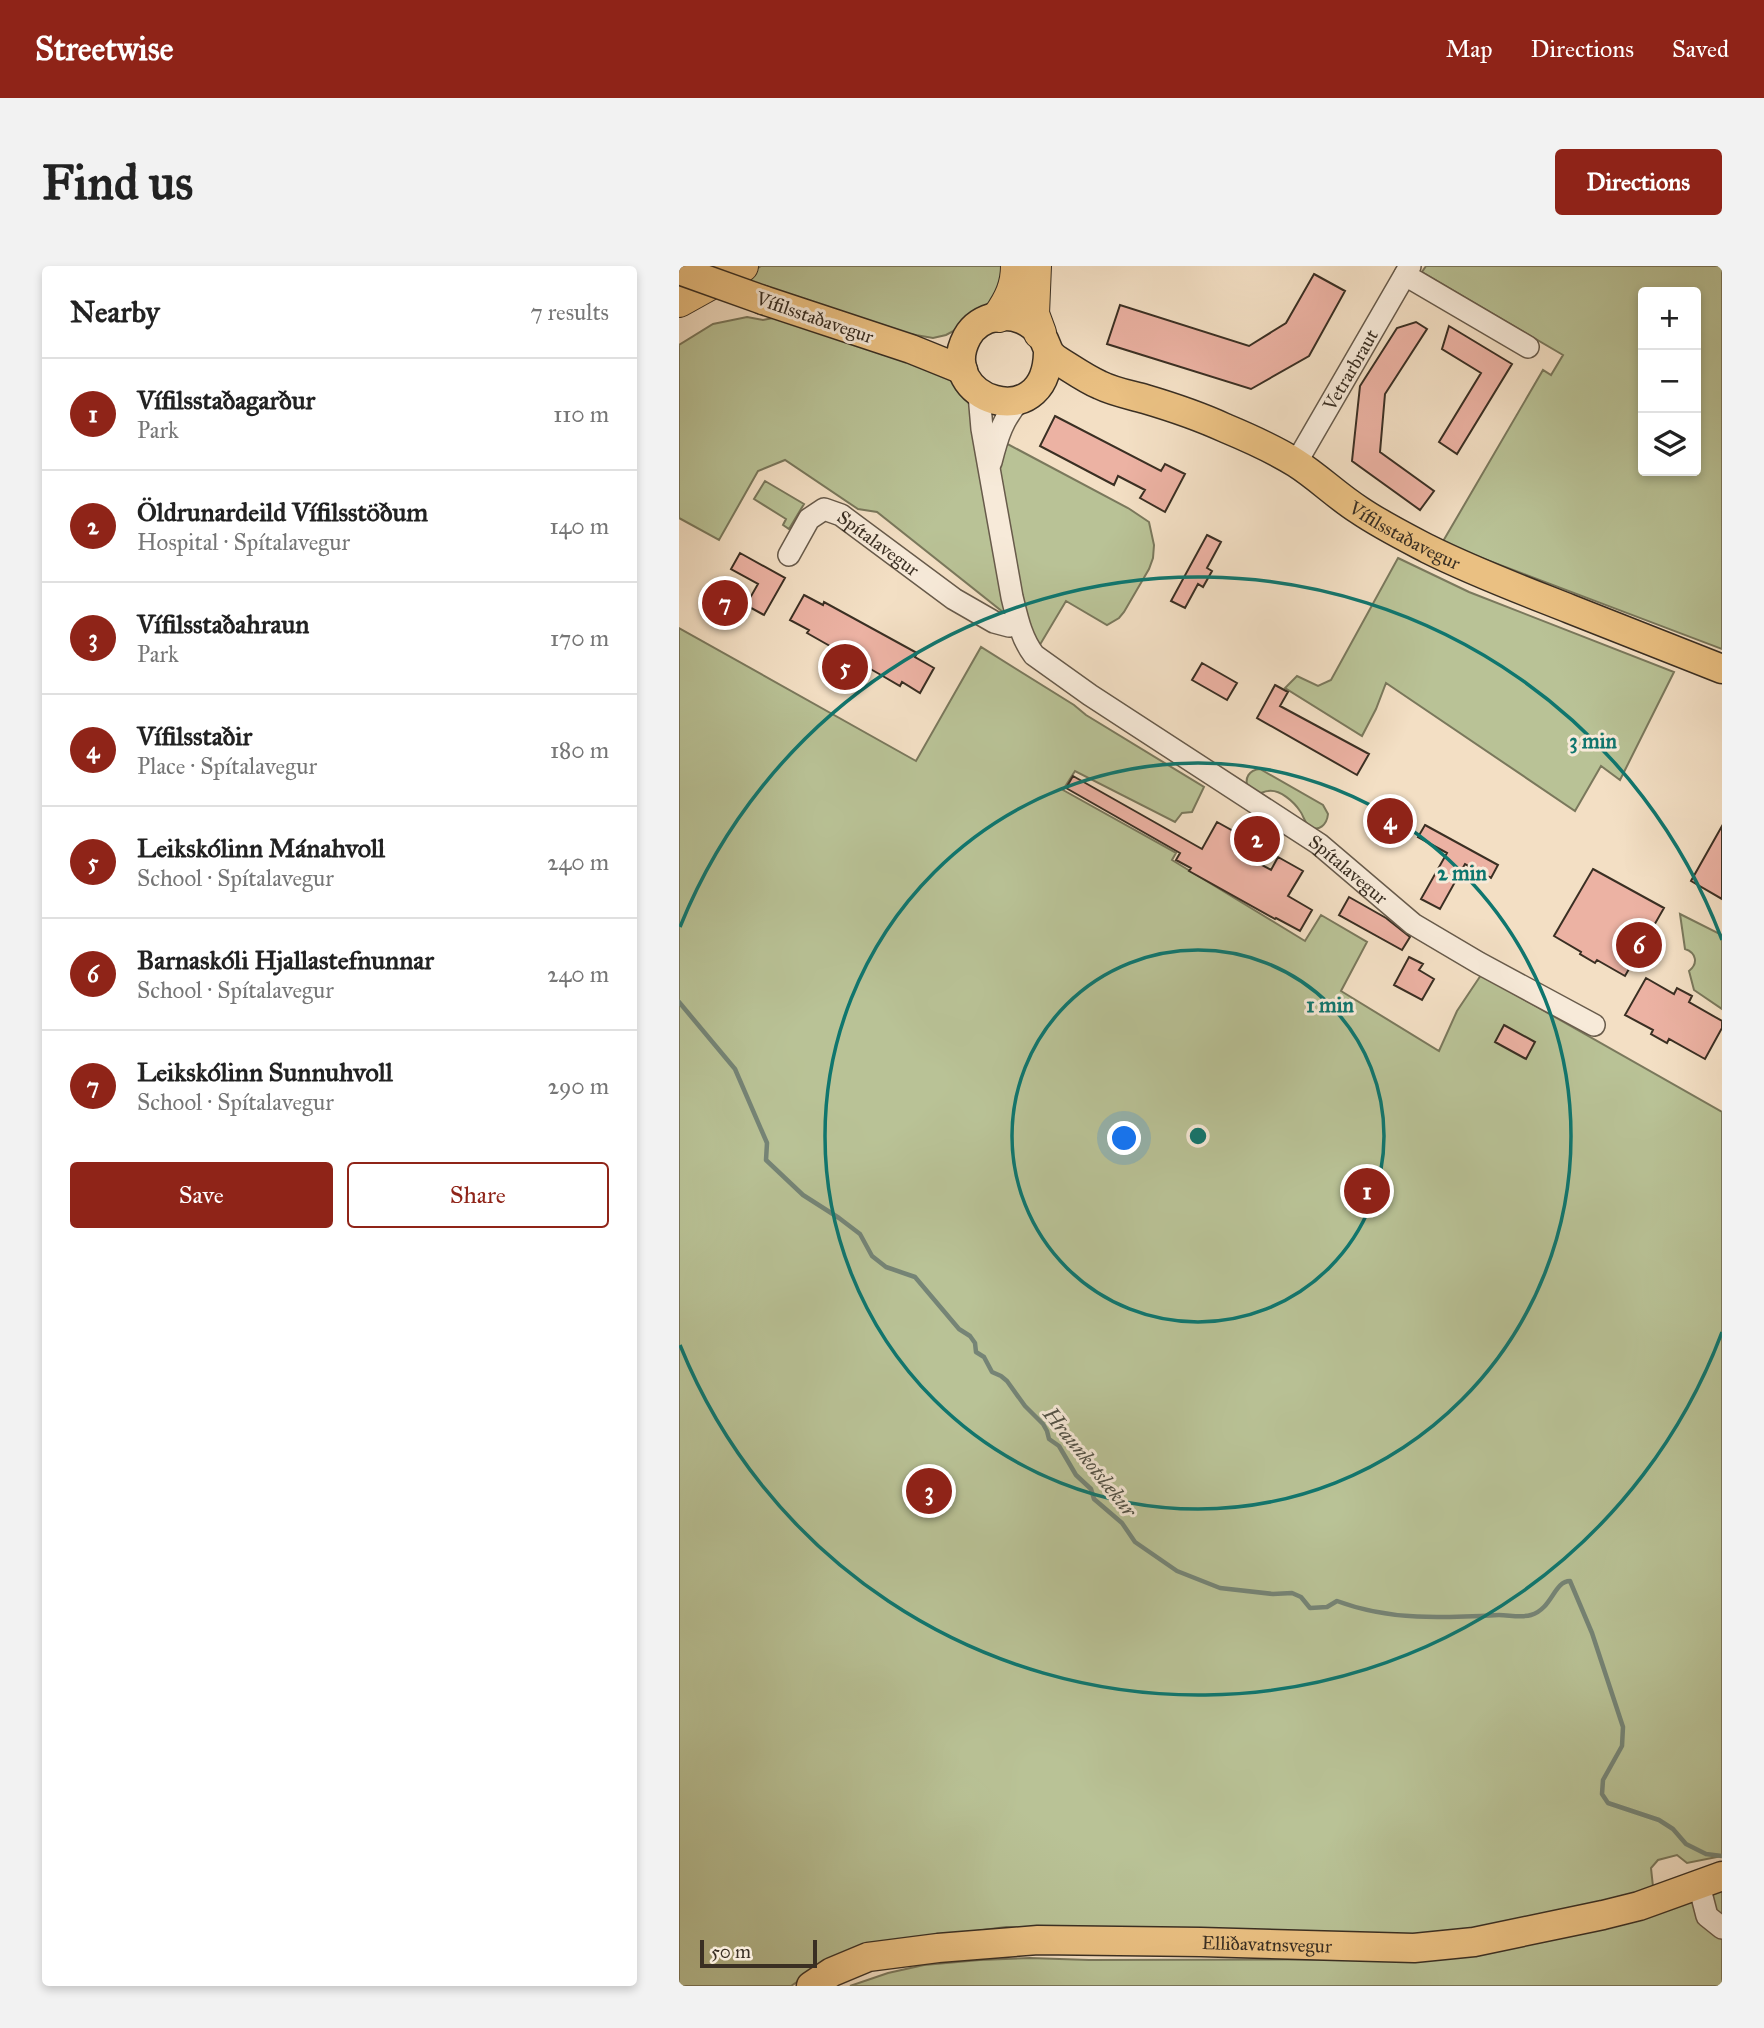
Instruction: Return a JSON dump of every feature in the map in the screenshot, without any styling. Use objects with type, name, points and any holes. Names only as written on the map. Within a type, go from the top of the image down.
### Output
[{"type":"highway","points":[[679,298],[713,266]]},
{"type":"highway","points":[[679,298],[742,266]]},
{"type":"highway","points":[[999,316],[1015,288],[1017,266]]},
{"type":"highway","points":[[1035,266],[1033,314],[1044,343]]},
{"type":"main road","name":"Vífilsstaðavegur","points":[[679,270],[911,349],[963,357]]},
{"type":"main road","name":"Vífilsstaðavegur","points":[[999,316],[1011,316],[1032,324],[1044,343],[1100,386],[1195,415],[1258,443],[1296,463],[1360,511],[1430,550],[1537,596],[1722,669]]},
{"type":"main road","points":[[979,394],[969,383],[963,357],[969,334],[988,319],[999,316]]},
{"type":"main road","points":[[1028,394],[1044,378],[1048,366],[1044,343]]},
{"type":"main road","name":"Vífilsstaðavegur","points":[[979,394],[999,401],[1028,394],[1100,386]]},
{"type":"main road","name":"Elliðavatnsvegur","points":[[811,1986],[832,1972],[868,1957],[1038,1940],[1429,1948],[1474,1942],[1590,1918],[1639,1906],[1710,1881]]},
{"type":"street","name":"Vetrarbraut","points":[[1296,463],[1408,270],[1528,347]]},
{"type":"street","name":"Spítalavegur","points":[[979,394],[982,429],[1012,597],[1018,622],[1034,655],[1090,695],[1319,845],[1413,924],[1594,1025]]},
{"type":"street","name":"Spítalavegur","points":[[990,468],[1007,415],[1028,394]]},
{"type":"street","name":"Spítalavegur","points":[[789,555],[809,519],[824,509],[841,515],[954,599],[1002,625],[1009,626],[1018,622]]},
{"type":"street","points":[[1710,1881],[1707,1916],[1722,1928]]},
{"type":"green space","points":[[761,266],[1004,266],[1003,285],[992,301],[961,327],[933,338],[904,333],[741,279]]},
{"type":"green space","points":[[1426,266],[1722,266],[1722,649],[1442,543],[1543,370],[1551,375],[1563,355],[1422,272]]},
{"type":"green space","points":[[747,317],[763,320],[778,317],[944,369],[971,399],[1008,616],[877,512],[858,509],[785,460],[758,471],[719,540],[679,518],[679,345],[713,324]]},
{"type":"green space","points":[[1000,440],[1128,508],[1149,522],[1154,545],[1153,558],[1119,618],[1107,625],[1066,601],[1038,648],[1025,621],[995,478]]},
{"type":"green space","points":[[765,481],[804,504],[789,529],[783,525],[786,519],[754,499]]},
{"type":"green space","points":[[1398,558],[1469,592],[1674,672],[1620,780],[1601,766],[1575,811],[1386,683],[1362,736],[1285,688],[1297,676],[1318,686],[1331,680]]},
{"type":"green space","points":[[679,628],[916,761],[981,647],[1204,787],[1192,812],[1182,813],[1175,822],[1075,771],[1063,790],[1176,853],[1172,860],[1305,941],[1321,915],[1367,942],[1341,991],[1439,1051],[1457,1011],[1481,975],[1722,1112],[1722,1856],[1687,1863],[1677,1855],[1658,1860],[1651,1868],[1654,1896],[1600,1912],[1381,1943],[1006,1927],[921,1938],[803,1978],[791,1986],[679,1986]]},
{"type":"green space","points":[[1260,769],[1323,805],[1328,814],[1324,824],[1319,828],[1309,826],[1297,807],[1282,794],[1267,791],[1257,794],[1248,788],[1248,775]]},
{"type":"green space","points":[[1680,914],[1722,935],[1722,1009],[1694,990],[1689,971],[1695,959],[1692,953],[1685,949]]},
{"type":"green space","points":[[1722,1887],[1722,1986],[850,1986],[888,1973],[924,1965],[980,1960],[1423,1959]]},
{"type":"building","points":[[1314,274],[1345,291],[1309,356],[1251,389],[1107,344],[1120,305],[1249,346],[1286,323]]},
{"type":"building","points":[[1416,322],[1427,329],[1385,394],[1380,452],[1434,491],[1420,510],[1352,461],[1360,386],[1397,328]]},
{"type":"building","points":[[1449,326],[1512,364],[1457,454],[1439,442],[1481,373],[1442,349]]},
{"type":"building","points":[[1055,416],[1161,471],[1165,464],[1185,474],[1165,512],[1140,498],[1145,490],[1118,476],[1114,485],[1040,446]]},
{"type":"building","points":[[1207,535],[1221,542],[1207,568],[1212,571],[1203,587],[1198,584],[1185,608],[1171,601]]},
{"type":"building","points":[[740,553],[785,578],[764,615],[746,605],[758,584],[731,569]]},
{"type":"building","points":[[804,595],[823,605],[824,602],[917,653],[915,657],[934,668],[920,693],[902,682],[900,686],[807,633],[809,630],[790,620]]},
{"type":"building","points":[[1202,663],[1237,683],[1227,700],[1192,680]]},
{"type":"building","points":[[1275,685],[1288,692],[1280,706],[1369,754],[1357,775],[1257,718]]},
{"type":"building","points":[[1073,776],[1202,849],[1217,822],[1242,836],[1234,850],[1271,870],[1278,857],[1303,871],[1288,896],[1312,910],[1300,931],[1189,871],[1191,868],[1176,860],[1180,853],[1066,788]]},
{"type":"building","points":[[1425,825],[1498,865],[1491,878],[1465,864],[1440,909],[1421,899],[1447,853],[1418,837]]},
{"type":"building","points":[[1722,826],[1722,899],[1691,881]]},
{"type":"building","points":[[1593,869],[1664,908],[1625,976],[1597,960],[1595,963],[1554,936]]},
{"type":"building","points":[[1349,897],[1386,918],[1410,937],[1402,950],[1339,915]]},
{"type":"building","points":[[1409,957],[1423,964],[1419,970],[1434,979],[1422,1000],[1394,985]]},
{"type":"building","points":[[1646,978],[1674,994],[1677,988],[1692,996],[1689,1002],[1722,1021],[1722,1028],[1705,1059],[1669,1039],[1667,1043],[1651,1034],[1653,1030],[1625,1015]]},
{"type":"building","points":[[1504,1025],[1535,1042],[1526,1059],[1495,1042]]},
{"type":"waterway","name":"Hraunkotslækur","points":[[679,1002],[735,1069],[767,1143],[766,1160],[803,1195],[860,1234],[872,1256],[886,1267],[915,1277],[959,1329],[970,1336],[975,1343],[976,1352],[984,1357],[992,1372],[1007,1381],[1025,1406],[1043,1424],[1049,1439],[1059,1446],[1076,1475],[1091,1489],[1094,1499],[1122,1523],[1135,1542],[1177,1571],[1220,1588],[1273,1594],[1292,1593],[1301,1597],[1310,1608],[1327,1607],[1337,1601],[1377,1612],[1417,1617],[1524,1616],[1538,1612],[1560,1585],[1570,1581],[1592,1633],[1623,1727],[1622,1746],[1603,1780],[1602,1794],[1608,1803],[1659,1820],[1673,1829],[1686,1844],[1706,1854],[1722,1856]]},
{"type":"place","name":"Leikskólinn Sunnuhvoll","points":[[725,603]]},
{"type":"place","name":"Leikskólinn Mánahvoll","points":[[845,667]]},
{"type":"place","name":"Vífilsstaðir","points":[[1390,821]]},
{"type":"place","name":"Öldrunardeild Vífilsstöðum","points":[[1257,839]]},
{"type":"place","name":"Barnaskóli Hjallastefnunnar","points":[[1639,945]]},
{"type":"place","name":"Vífilsstaðagarður","points":[[1367,1191]]},
{"type":"place","name":"Vífilsstaðahraun","points":[[929,1491]]}]
